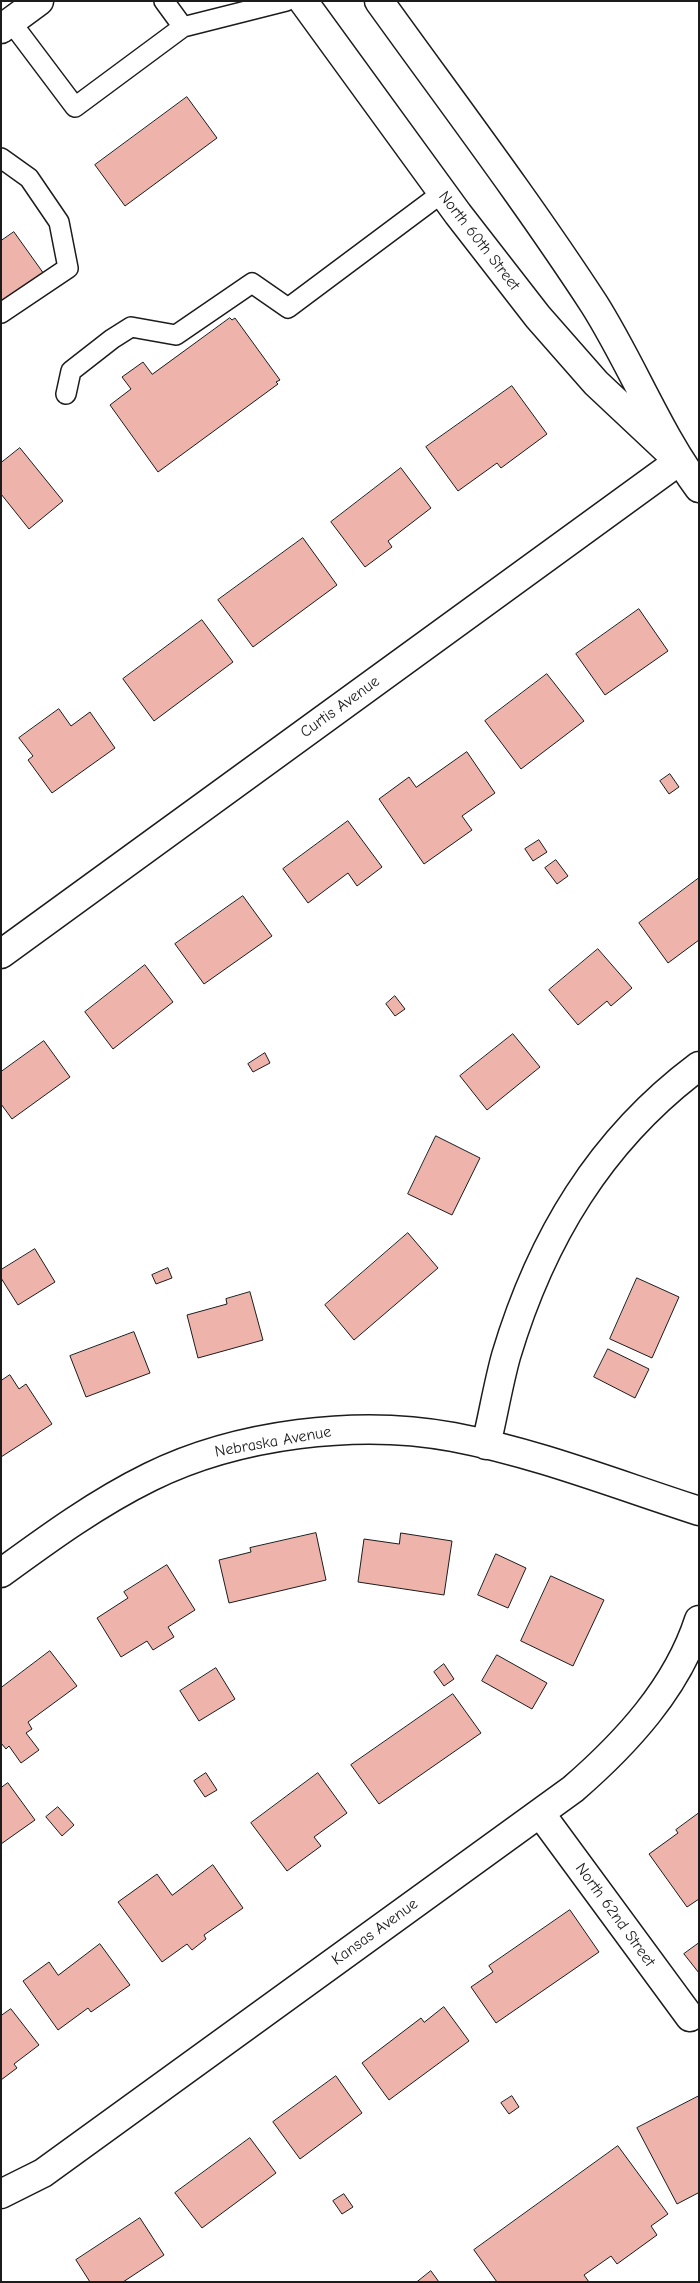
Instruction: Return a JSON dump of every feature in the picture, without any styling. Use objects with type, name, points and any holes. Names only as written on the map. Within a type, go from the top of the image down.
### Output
[{"type":"street","points":[[6,25],[39,1]]},
{"type":"street","name":"North 60th Street","points":[[303,1],[442,193],[538,317],[596,383],[679,461]]},
{"type":"street","name":"North 60th Street","points":[[379,1],[493,159],[594,304],[631,366],[679,461],[699,488]]},
{"type":"street","name":"Curtis Avenue","points":[[1,954],[679,461]]},
{"type":"street","points":[[486,1445],[506,1357],[531,1283],[568,1209],[614,1144],[649,1107],[699,1066]]},
{"type":"street","name":"Nebraska Avenue","points":[[1,1573],[100,1505],[151,1476],[190,1460],[230,1447],[311,1432],[352,1429],[399,1431],[452,1437],[548,1462],[699,1511]]},
{"type":"street","name":"Kansas Avenue","points":[[1,2194],[43,2173],[573,1789],[607,1759],[659,1698],[679,1663],[699,1620]]},
{"type":"street","name":"North 62nd Street","points":[[540,1813],[690,2017]]},
{"type":"lane","points":[[164,1],[183,27]]},
{"type":"lane","points":[[6,25],[75,107],[183,27],[286,1]]},
{"type":"lane","points":[[1,158],[29,178],[59,222],[68,268],[1,314]]},
{"type":"lane","points":[[66,394],[71,371],[131,327],[176,335],[252,283],[288,308],[442,193]]},
{"type":"building","points":[[187,97],[217,138],[125,206],[95,165]]},
{"type":"building","points":[[14,232],[44,274],[1,305],[1,241]]},
{"type":"building","points":[[230,318],[232,320],[235,318],[280,380],[276,382],[278,384],[158,472],[110,405],[131,389],[122,377],[143,362],[152,374]]},
{"type":"building","points":[[512,386],[547,434],[501,468],[497,463],[458,491],[426,447]]},
{"type":"building","points":[[20,448],[63,501],[29,529],[1,494],[1,463]]},
{"type":"building","points":[[401,468],[431,508],[388,541],[392,547],[365,567],[331,522]]},
{"type":"building","points":[[303,538],[337,585],[253,647],[218,600]]},
{"type":"building","points":[[639,609],[668,651],[605,695],[576,654]]},
{"type":"building","points":[[202,620],[233,662],[154,721],[123,679]]},
{"type":"building","points":[[547,674],[584,721],[521,769],[485,721]]},
{"type":"building","points":[[59,709],[71,726],[90,712],[115,748],[52,793],[28,760],[33,756],[19,738]]},
{"type":"building","points":[[467,752],[495,793],[462,816],[472,830],[424,864],[379,799],[409,777],[416,787]]},
{"type":"building","points":[[670,774],[679,787],[669,794],[660,781]]},
{"type":"building","points":[[348,821],[382,867],[357,886],[348,873],[308,903],[283,869]]},
{"type":"building","points":[[539,840],[547,852],[533,861],[525,849]]},
{"type":"building","points":[[556,860],[568,876],[557,884],[545,868]]},
{"type":"building","points":[[699,878],[699,940],[668,963],[639,923]]},
{"type":"building","points":[[243,896],[272,936],[204,984],[175,944]]},
{"type":"building","points":[[598,949],[632,988],[611,1006],[607,1001],[578,1025],[549,990]]},
{"type":"building","points":[[145,965],[173,1002],[113,1049],[85,1012]]},
{"type":"building","points":[[395,996],[405,1009],[395,1016],[386,1004]]},
{"type":"building","points":[[513,1034],[540,1067],[487,1110],[460,1076]]},
{"type":"building","points":[[44,1041],[70,1077],[12,1119],[1,1104],[1,1072]]},
{"type":"building","points":[[265,1053],[270,1063],[253,1072],[248,1064]]},
{"type":"building","points":[[436,1136],[480,1158],[452,1215],[408,1194]]},
{"type":"building","points":[[408,1233],[438,1268],[354,1340],[325,1305]]},
{"type":"building","points":[[35,1249],[55,1282],[18,1305],[1,1278],[1,1270]]},
{"type":"building","points":[[168,1268],[172,1278],[156,1284],[152,1275]]},
{"type":"building","points":[[637,1278],[679,1297],[652,1358],[610,1339]]},
{"type":"building","points":[[250,1292],[263,1340],[198,1358],[187,1315],[227,1304],[226,1299]]},
{"type":"building","points":[[134,1332],[150,1373],[86,1397],[70,1356]]},
{"type":"building","points":[[608,1349],[649,1369],[635,1398],[594,1377]]},
{"type":"building","points":[[10,1375],[19,1389],[26,1384],[52,1424],[1,1457],[1,1381]]},
{"type":"building","points":[[316,1533],[326,1580],[229,1603],[219,1560],[251,1552],[250,1548]]},
{"type":"building","points":[[401,1533],[452,1541],[444,1595],[358,1582],[364,1539],[399,1544]]},
{"type":"building","points":[[496,1554],[526,1568],[508,1608],[478,1595]]},
{"type":"building","points":[[167,1565],[195,1610],[168,1627],[174,1637],[153,1650],[147,1641],[121,1657],[97,1618],[128,1598],[124,1592]]},
{"type":"building","points":[[551,1576],[604,1600],[573,1666],[521,1641]]},
{"type":"building","points":[[50,1651],[77,1686],[28,1722],[32,1729],[26,1733],[39,1750],[21,1763],[9,1746],[6,1749],[1,1743],[1,1688]]},
{"type":"building","points":[[497,1655],[547,1683],[532,1709],[482,1681]]},
{"type":"building","points":[[444,1664],[454,1679],[444,1686],[434,1672]]},
{"type":"building","points":[[216,1668],[235,1699],[199,1721],[180,1691]]},
{"type":"building","points":[[453,1694],[481,1733],[379,1804],[351,1765]]},
{"type":"building","points":[[206,1773],[217,1790],[205,1797],[194,1781]]},
{"type":"building","points":[[318,1773],[347,1813],[314,1837],[321,1846],[287,1871],[251,1823]]},
{"type":"building","points":[[8,1783],[35,1820],[1,1844],[1,1788]]},
{"type":"building","points":[[58,1807],[74,1825],[62,1836],[46,1817]]},
{"type":"building","points":[[699,1813],[699,1899],[687,1907],[649,1854],[678,1833],[676,1830]]},
{"type":"building","points":[[213,1865],[243,1908],[204,1935],[206,1939],[192,1950],[187,1944],[162,1962],[118,1902],[157,1874],[172,1895]]},
{"type":"building","points":[[570,1910],[599,1952],[496,2023],[471,1987],[493,1972],[489,1966]]},
{"type":"building","points":[[699,1943],[699,1973],[684,1954]]},
{"type":"building","points":[[100,1944],[130,1985],[91,2012],[88,2008],[58,2030],[23,1981],[49,1962],[58,1975]]},
{"type":"building","points":[[444,2007],[469,2041],[389,2100],[362,2063],[421,2018],[424,2022]]},
{"type":"building","points":[[11,2009],[39,2045],[14,2064],[17,2068],[1,2080],[1,2016]]},
{"type":"building","points":[[336,2076],[362,2113],[300,2159],[273,2122]]},
{"type":"building","points":[[512,2096],[519,2107],[509,2114],[501,2103]]},
{"type":"building","points":[[699,2096],[699,2194],[677,2204],[637,2128]]},
{"type":"building","points":[[250,2138],[276,2173],[202,2228],[175,2193]]},
{"type":"building","points":[[618,2146],[668,2214],[651,2226],[657,2235],[617,2264],[611,2256],[584,2275],[589,2282],[497,2282],[474,2250]]},
{"type":"building","points":[[344,2194],[353,2207],[342,2214],[333,2201]]},
{"type":"building","points":[[140,2218],[164,2255],[123,2282],[90,2282],[76,2260]]},
{"type":"building","points":[[431,2271],[439,2282],[417,2282]]}]
